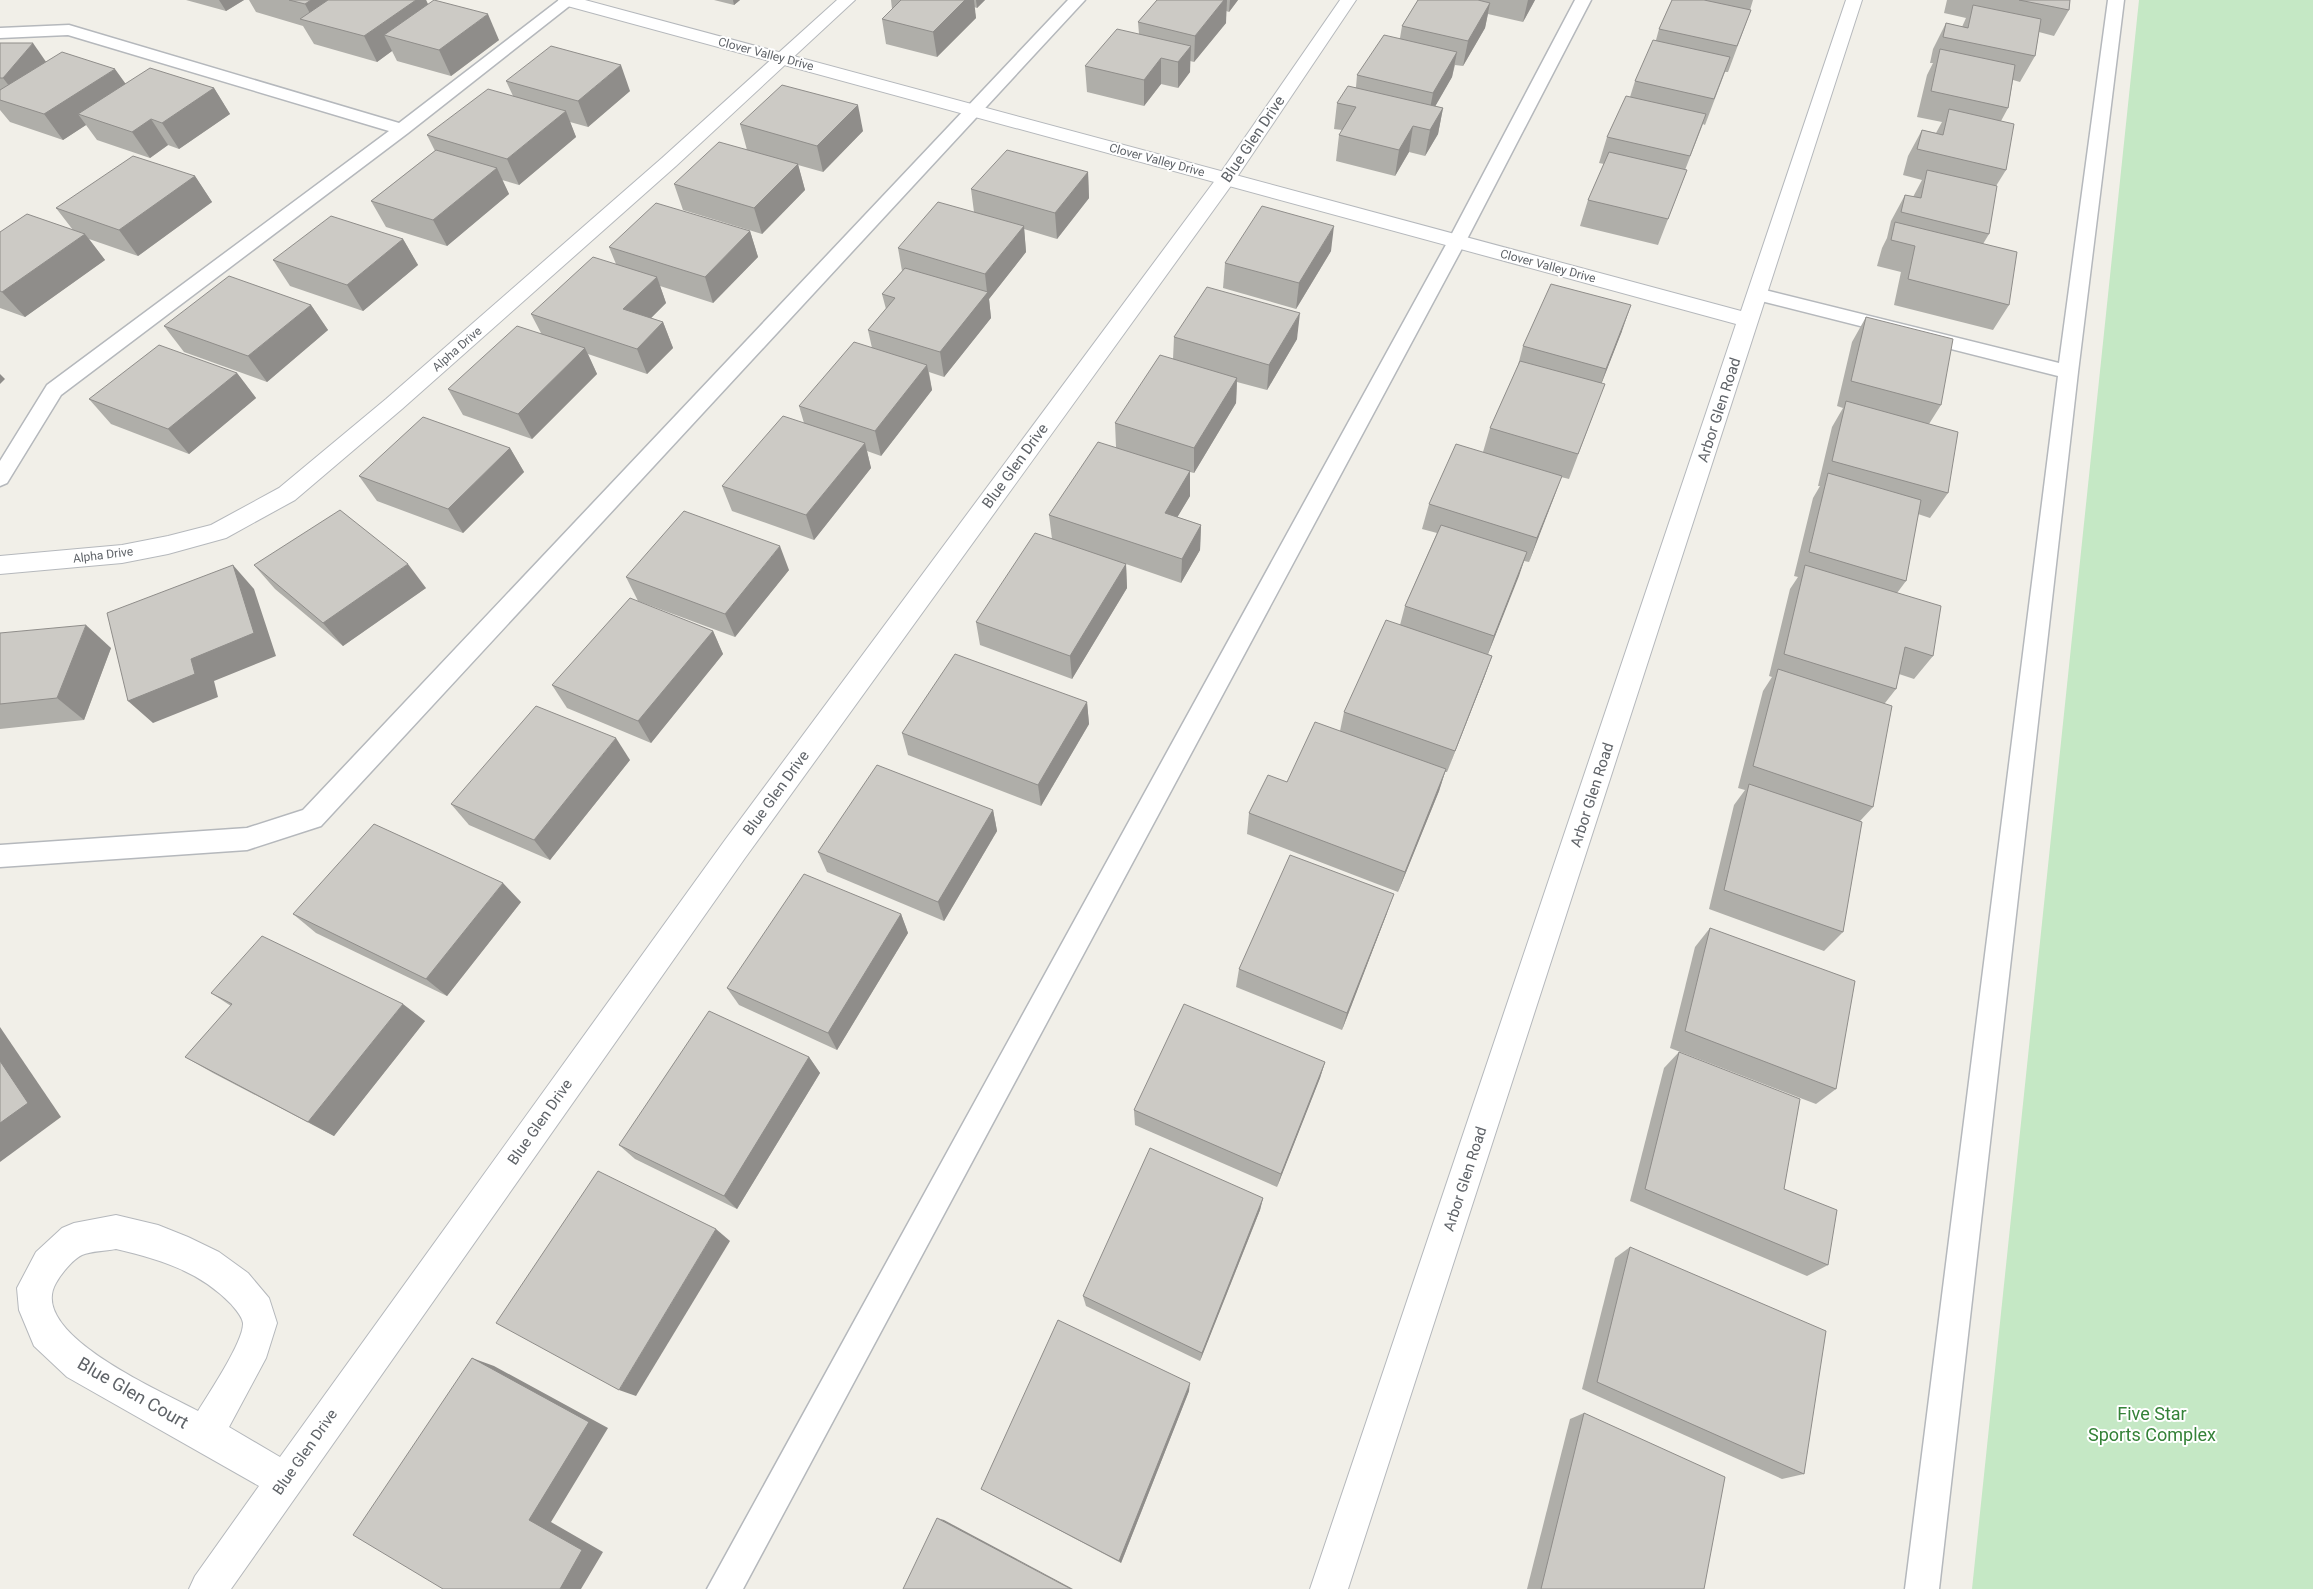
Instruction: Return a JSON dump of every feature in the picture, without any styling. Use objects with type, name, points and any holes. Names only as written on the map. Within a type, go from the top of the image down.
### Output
[{"type":"street","name":"Clover Valley Drive","points":[[568,0],[1748,320]]},
{"type":"street","name":"Alpha Drive","points":[[0,565],[122,554],[168,545],[218,532],[287,494],[401,397],[669,162],[847,0]]},
{"type":"street","name":"Blue Glen Drive","points":[[208,1589],[735,848],[1226,179],[1348,0]]},
{"type":"street","name":"Arbor Glen Road","points":[[1329,1589],[1854,0]]},
{"type":"street","name":"Blue Glen Court","points":[[205,1434],[253,1346],[260,1323],[254,1304],[234,1283],[185,1253],[164,1244],[116,1232],[74,1240],[48,1264],[34,1288],[36,1310],[46,1334],[79,1365],[285,1480]]},
{"type":"lane","points":[[0,478],[54,390],[402,129],[568,0]]},
{"type":"lane","points":[[0,856],[248,838],[312,818],[1077,0]]},
{"type":"lane","points":[[724,1589],[1457,241],[1584,0]]},
{"type":"lane","points":[[1922,1589],[2068,372],[2116,0]]},
{"type":"lane","points":[[0,33],[69,30],[402,129]]},
{"type":"lane","points":[[1756,294],[2068,372]]},
{"type":"green space","name":"Five Star Sports Complex","points":[[2139,0],[2313,0],[2313,1589],[1972,1589]]},
{"type":"building","points":[[289,0],[311,0],[305,4]]},
{"type":"building","points":[[328,0],[416,0],[364,36],[300,19]]},
{"type":"building","points":[[434,0],[488,14],[439,50],[384,35]]},
{"type":"building","points":[[901,0],[965,0],[933,32],[882,19]]},
{"type":"building","points":[[1157,0],[1224,0],[1195,36],[1138,22]]},
{"type":"building","points":[[1418,0],[1478,0],[1490,3],[1468,41],[1402,26]]},
{"type":"building","points":[[1672,0],[1704,0],[1751,10],[1737,46],[1659,29]]},
{"type":"building","points":[[2019,0],[2070,0],[2069,10]]},
{"type":"building","points":[[1973,5],[2041,19],[2035,56],[1943,37],[1946,23],[1968,28]]},
{"type":"building","points":[[1117,29],[1191,46],[1178,62],[1161,58],[1144,80],[1085,66]]},
{"type":"building","points":[[1384,35],[1457,52],[1433,93],[1357,75]]},
{"type":"building","points":[[1653,40],[1730,57],[1714,99],[1635,81]]},
{"type":"building","points":[[0,43],[33,43],[3,78],[0,78]]},
{"type":"building","points":[[551,46],[621,65],[578,101],[506,81]]},
{"type":"building","points":[[1940,49],[2015,65],[2008,108],[1931,91]]},
{"type":"building","points":[[62,52],[115,69],[44,114],[0,100],[0,90]]},
{"type":"building","points":[[150,68],[214,88],[162,123],[151,119],[132,132],[78,114]]},
{"type":"building","points":[[782,85],[858,105],[817,146],[740,124]]},
{"type":"building","points":[[1348,86],[1443,108],[1430,130],[1413,126],[1399,150],[1339,135],[1356,107],[1337,103]]},
{"type":"building","points":[[488,89],[566,111],[507,159],[427,135]]},
{"type":"building","points":[[1626,96],[1706,114],[1690,156],[1607,137]]},
{"type":"building","points":[[1949,109],[2014,124],[2006,170],[1917,149],[1922,130],[1943,135]]},
{"type":"building","points":[[719,142],[798,164],[754,208],[674,184]]},
{"type":"building","points":[[436,150],[497,168],[433,220],[371,201]]},
{"type":"building","points":[[1007,150],[1088,172],[1055,213],[971,189]]},
{"type":"building","points":[[1609,152],[1687,170],[1668,219],[1588,200]]},
{"type":"building","points":[[133,156],[195,176],[119,230],[56,208]]},
{"type":"building","points":[[1927,170],[1997,186],[1989,234],[1901,212],[1905,195],[1921,198]]},
{"type":"building","points":[[938,202],[1024,226],[985,274],[898,248]]},
{"type":"building","points":[[656,203],[750,231],[705,277],[609,247]]},
{"type":"building","points":[[1262,206],[1334,226],[1299,283],[1225,263]]},
{"type":"building","points":[[27,214],[85,234],[2,292],[0,291],[0,232]]},
{"type":"building","points":[[331,216],[403,239],[347,285],[273,260]]},
{"type":"building","points":[[1895,222],[2017,252],[2009,305],[1908,279],[1915,246],[1891,240]]},
{"type":"building","points":[[593,257],[657,277],[623,309],[663,322],[637,349],[531,314]]},
{"type":"building","points":[[905,268],[988,292],[940,352],[868,330],[895,298],[882,294]]},
{"type":"building","points":[[229,276],[311,305],[248,356],[164,326]]},
{"type":"building","points":[[1551,284],[1631,305],[1606,369],[1523,346]]},
{"type":"building","points":[[1207,287],[1300,313],[1269,365],[1174,337]]},
{"type":"building","points":[[1866,317],[1953,339],[1941,405],[1851,381]]},
{"type":"building","points":[[517,326],[585,348],[518,414],[448,389]]},
{"type":"building","points":[[854,342],[927,365],[875,431],[799,406]]},
{"type":"building","points":[[159,345],[237,373],[168,429],[89,399]]},
{"type":"building","points":[[1160,355],[1237,378],[1194,448],[1115,423]]},
{"type":"building","points":[[1520,361],[1605,384],[1578,454],[1490,428]]},
{"type":"building","points":[[1846,401],[1958,432],[1948,493],[1832,461]]},
{"type":"building","points":[[783,416],[865,443],[806,515],[722,486]]},
{"type":"building","points":[[423,417],[510,448],[448,509],[359,476]]},
{"type":"building","points":[[1098,442],[1190,471],[1165,513],[1201,525],[1182,559],[1049,515]]},
{"type":"building","points":[[1456,444],[1562,476],[1537,538],[1429,504]]},
{"type":"building","points":[[1828,473],[1921,500],[1906,581],[1809,552]]},
{"type":"building","points":[[340,510],[408,564],[323,623],[254,565]]},
{"type":"building","points":[[684,511],[780,546],[725,614],[626,577]]},
{"type":"building","points":[[1441,525],[1527,552],[1494,636],[1405,606]]},
{"type":"building","points":[[1035,533],[1126,564],[1070,656],[976,622]]},
{"type":"building","points":[[233,565],[254,633],[191,659],[195,674],[128,701],[107,613]]},
{"type":"building","points":[[1805,565],[1941,606],[1933,656],[1905,647],[1896,689],[1784,654]]},
{"type":"building","points":[[630,598],[713,631],[638,721],[552,685]]},
{"type":"building","points":[[1386,620],[1492,656],[1455,751],[1344,712]]},
{"type":"building","points":[[86,625],[57,698],[0,704],[0,633]]},
{"type":"building","points":[[955,654],[1087,702],[1038,785],[902,733]]},
{"type":"building","points":[[1778,669],[1892,706],[1873,807],[1753,766]]},
{"type":"building","points":[[536,706],[616,738],[534,840],[451,804]]},
{"type":"building","points":[[1315,722],[1446,769],[1405,872],[1249,813],[1268,775],[1287,782]]},
{"type":"building","points":[[877,765],[993,810],[938,902],[818,852]]},
{"type":"building","points":[[1749,784],[1862,822],[1843,932],[1724,890]]},
{"type":"building","points":[[374,824],[503,883],[426,979],[293,914]]},
{"type":"building","points":[[1290,855],[1394,894],[1347,1013],[1239,969]]},
{"type":"building","points":[[804,874],[901,914],[828,1033],[727,988]]},
{"type":"building","points":[[1710,928],[1855,981],[1836,1089],[1685,1031]]},
{"type":"building","points":[[262,936],[403,1004],[308,1122],[185,1057],[232,1004],[211,993]]},
{"type":"building","points":[[1184,1004],[1325,1062],[1281,1174],[1134,1110]]},
{"type":"building","points":[[709,1011],[809,1057],[724,1196],[619,1145]]},
{"type":"building","points":[[1679,1052],[1800,1099],[1784,1189],[1837,1210],[1828,1265],[1645,1189]]},
{"type":"building","points":[[0,1061],[28,1103],[0,1123]]},
{"type":"building","points":[[1150,1148],[1263,1198],[1202,1353],[1083,1296]]},
{"type":"building","points":[[598,1171],[716,1229],[619,1390],[496,1323]]},
{"type":"building","points":[[1630,1247],[1826,1331],[1804,1474],[1597,1382]]},
{"type":"building","points":[[1058,1320],[1190,1383],[1119,1561],[981,1489]]},
{"type":"building","points":[[472,1358],[589,1422],[529,1520],[582,1550],[560,1589],[443,1589],[353,1535]]},
{"type":"building","points":[[1584,1413],[1725,1477],[1704,1589],[1541,1589]]},
{"type":"building","points":[[937,1518],[1071,1589],[903,1589]]}]
